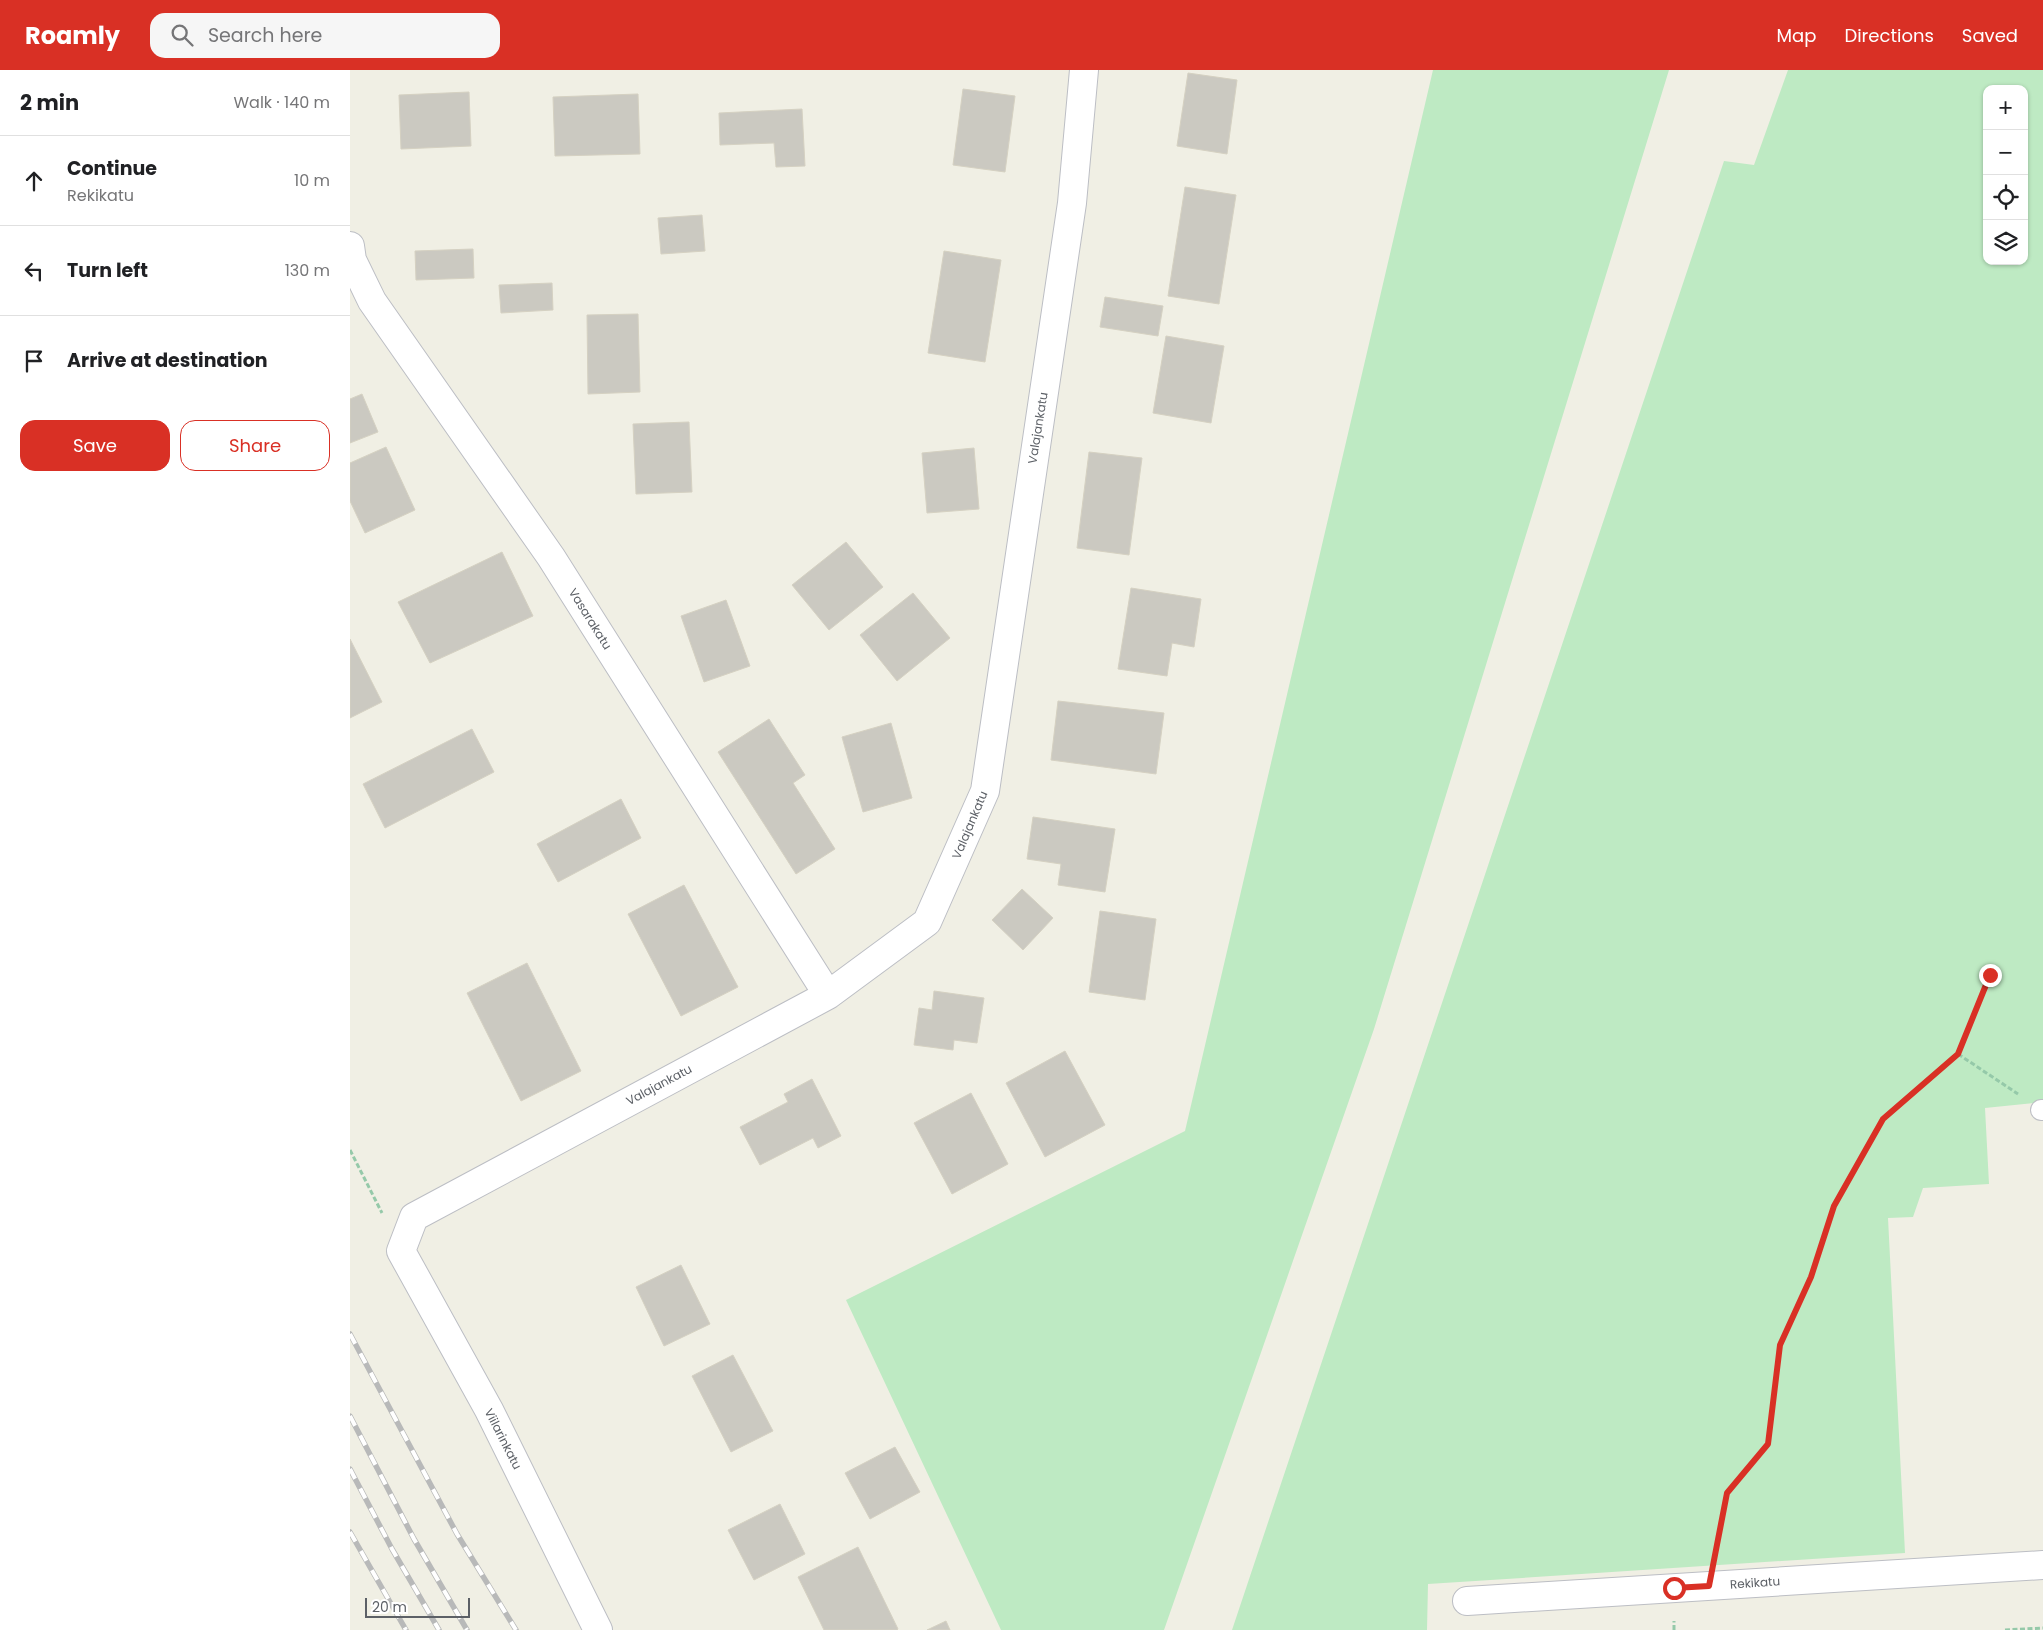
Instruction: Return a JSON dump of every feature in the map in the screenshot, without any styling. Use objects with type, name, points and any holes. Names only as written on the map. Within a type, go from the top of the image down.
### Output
[{"type":"street","name":"Valajankatu","points":[[401,1252],[414,1217],[828,995],[928,922],[986,791],[1072,203],[1084,70]]},
{"type":"street","name":"Vasarakatu","points":[[350,246],[352,260],[372,301],[551,557],[828,995]]},
{"type":"street","name":"Viilarinkatu","points":[[401,1252],[489,1410],[598,1630]]},
{"type":"street","name":"Rekikatu","points":[[1466,1601],[2043,1565]]},
{"type":"path","points":[[1709,1586],[1727,1493],[1768,1444],[1780,1345],[1811,1277],[1834,1206],[1883,1119],[1958,1054],[1990,975]]},
{"type":"path","points":[[1958,1054],[2042,1110]]},
{"type":"path","points":[[350,1150],[401,1252]]},
{"type":"path","points":[[2005,1630],[2043,1628]]},
{"type":"green space","points":[[1433,70],[1669,70],[1374,1029],[1164,1630],[1001,1630],[846,1300],[1185,1131]]},
{"type":"green space","points":[[1788,70],[2043,70],[2043,1102],[1985,1108],[1989,1184],[1923,1188],[1913,1217],[1888,1218],[1905,1553],[1428,1584],[1427,1630],[1232,1630],[1724,161],[1754,165]]},
{"type":"building","points":[[1188,73],[1237,80],[1227,154],[1177,146]]},
{"type":"building","points":[[963,89],[1015,96],[1005,172],[953,165]]},
{"type":"building","points":[[469,92],[471,146],[401,149],[399,95]]},
{"type":"building","points":[[638,94],[640,154],[555,156],[553,97]]},
{"type":"building","points":[[802,109],[805,166],[776,167],[774,143],[720,145],[719,113]]},
{"type":"building","points":[[1185,187],[1236,195],[1219,304],[1168,296]]},
{"type":"building","points":[[702,215],[705,251],[661,254],[658,218]]},
{"type":"building","points":[[473,249],[474,278],[416,280],[415,251]]},
{"type":"building","points":[[944,251],[1001,260],[985,362],[928,353]]},
{"type":"building","points":[[552,283],[553,310],[501,313],[499,285]]},
{"type":"building","points":[[1105,297],[1163,306],[1158,336],[1100,327]]},
{"type":"building","points":[[638,314],[640,392],[588,394],[587,315]]},
{"type":"building","points":[[1166,336],[1224,346],[1211,423],[1153,413]]},
{"type":"building","points":[[362,394],[378,432],[350,443],[350,399]]},
{"type":"building","points":[[689,422],[692,492],[636,494],[633,424]]},
{"type":"building","points":[[386,447],[415,510],[365,533],[350,501],[350,463]]},
{"type":"building","points":[[974,448],[979,509],[927,513],[922,453]]},
{"type":"building","points":[[1089,452],[1142,458],[1129,555],[1077,548]]},
{"type":"building","points":[[846,542],[883,587],[829,630],[792,585]]},
{"type":"building","points":[[502,552],[533,616],[430,663],[398,602]]},
{"type":"building","points":[[1131,588],[1201,599],[1194,647],[1172,643],[1167,676],[1118,669]]},
{"type":"building","points":[[913,593],[950,638],[897,681],[860,635]]},
{"type":"building","points":[[726,600],[750,666],[704,682],[681,616]]},
{"type":"building","points":[[350,639],[382,702],[350,718]]},
{"type":"building","points":[[1058,701],[1164,713],[1156,774],[1051,760]]},
{"type":"building","points":[[769,719],[805,775],[793,783],[835,849],[796,874],[718,752]]},
{"type":"building","points":[[891,723],[912,798],[863,812],[842,737]]},
{"type":"building","points":[[472,729],[494,772],[385,828],[363,784]]},
{"type":"building","points":[[621,799],[641,838],[558,882],[537,844]]},
{"type":"building","points":[[1033,817],[1115,829],[1105,892],[1058,885],[1061,864],[1027,859]]},
{"type":"building","points":[[684,885],[738,987],[681,1016],[628,914]]},
{"type":"building","points":[[1022,889],[1053,918],[1023,950],[992,920]]},
{"type":"building","points":[[1100,911],[1156,919],[1145,1000],[1089,992]]},
{"type":"building","points":[[527,963],[581,1071],[521,1101],[467,993]]},
{"type":"building","points":[[934,991],[984,998],[977,1043],[954,1040],[953,1050],[914,1045],[919,1008],[932,1010]]},
{"type":"building","points":[[1065,1051],[1105,1125],[1045,1157],[1006,1083]]},
{"type":"building","points":[[812,1079],[841,1136],[818,1148],[813,1138],[760,1165],[740,1127],[788,1102],[784,1094]]},
{"type":"building","points":[[971,1093],[1008,1164],[952,1194],[914,1123]]},
{"type":"building","points":[[681,1265],[710,1324],[664,1346],[636,1287]]},
{"type":"building","points":[[733,1355],[773,1431],[731,1452],[692,1376]]},
{"type":"building","points":[[895,1447],[920,1492],[870,1519],[845,1473]]},
{"type":"building","points":[[780,1504],[805,1554],[754,1580],[728,1530]]},
{"type":"building","points":[[858,1547],[897,1630],[824,1630],[798,1577]]},
{"type":"building","points":[[946,1621],[950,1630],[927,1630]]},
{"type":"railway","points":[[350,1334],[457,1534],[516,1630]]},
{"type":"railway","points":[[350,1416],[414,1539],[467,1630]]},
{"type":"railway","points":[[350,1469],[392,1549],[439,1630]]},
{"type":"railway","points":[[350,1532],[406,1630]]},
{"type":"route","points":[[1674,1588],[1709,1586],[1727,1493],[1768,1444],[1780,1345],[1811,1277],[1834,1206],[1883,1119],[1958,1054],[1990,975]]}]
